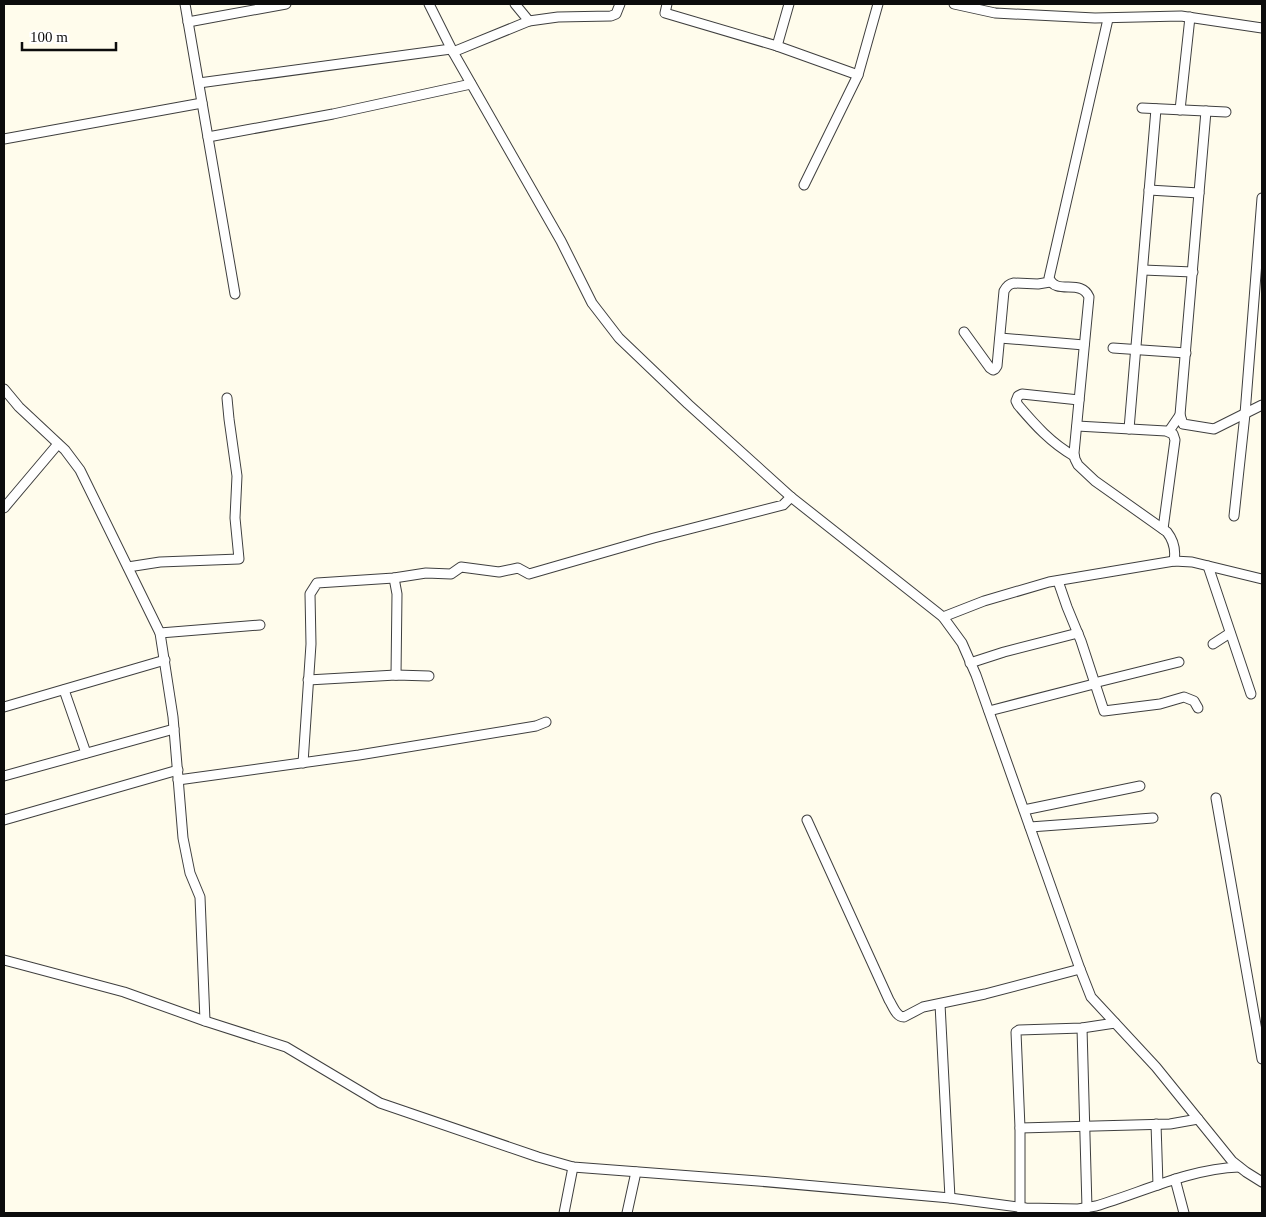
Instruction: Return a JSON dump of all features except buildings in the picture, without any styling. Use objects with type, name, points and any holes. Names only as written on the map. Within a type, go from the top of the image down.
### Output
[{"type":"street","points":[[185,4],[235,294]]},
{"type":"street","points":[[188,22],[286,4]]},
{"type":"street","points":[[429,4],[452,51],[561,241],[592,303],[619,338],[668,386],[791,497],[943,617],[962,643],[989,711],[1080,969],[1092,997],[1156,1067],[1226,1154],[1239,1167],[1262,1182]]},
{"type":"street","points":[[515,4],[529,21]]},
{"type":"street","points":[[199,82],[452,51],[529,21],[558,17],[611,16],[616,14],[620,4]]},
{"type":"street","points":[[667,4],[664,13],[777,46],[858,76]]},
{"type":"street","points":[[777,46],[789,4]]},
{"type":"street","points":[[804,185],[858,76],[878,4]]},
{"type":"street","points":[[954,4],[972,6],[995,13],[1108,19],[1190,17],[1262,28]]},
{"type":"street","points":[[1180,110],[1190,17]]},
{"type":"street","points":[[1050,282],[1049,275],[1108,19]]},
{"type":"street","points":[[208,137],[333,114],[471,84]]},
{"type":"street","points":[[4,139],[202,103]]},
{"type":"street","points":[[1142,108],[1226,112]]},
{"type":"street","points":[[1129,429],[1156,109]]},
{"type":"street","points":[[1206,111],[1180,415],[1183,424],[1214,429],[1262,405]]},
{"type":"street","points":[[1149,190],[1198,194]]},
{"type":"street","points":[[1234,516],[1245,414],[1262,198]]},
{"type":"street","points":[[1142,270],[1193,272]]},
{"type":"street","points":[[964,332],[993,370],[997,366],[1004,291],[1006,288],[1014,283],[1038,284],[1050,282],[1053,285],[1082,288],[1086,291],[1090,300],[1074,456],[1078,465],[1095,481],[1163,529],[1170,536],[1175,551],[1174,561]]},
{"type":"street","points":[[1000,338],[1084,345]]},
{"type":"street","points":[[1113,348],[1186,353]]},
{"type":"street","points":[[4,389],[19,407],[65,450],[80,470],[160,633],[174,729],[183,838],[190,873],[200,897],[206,1021]]},
{"type":"street","points":[[1074,456],[1047,437],[1016,401],[1018,396],[1022,394],[1079,400]]},
{"type":"street","points":[[128,567],[160,562],[239,558],[235,518],[237,476],[228,398]]},
{"type":"street","points":[[1169,431],[1180,415]]},
{"type":"street","points":[[1077,426],[1169,431],[1173,434],[1175,440],[1163,529]]},
{"type":"street","points":[[4,508],[58,444]]},
{"type":"street","points":[[303,763],[311,644],[310,594],[317,583],[394,578],[426,573],[451,574],[461,567],[499,572],[518,568],[529,574],[654,538],[783,505],[791,497]]},
{"type":"street","points":[[943,617],[984,601],[1049,582],[1174,561],[1192,562],[1262,579]]},
{"type":"street","points":[[1208,566],[1251,694]]},
{"type":"street","points":[[394,578],[397,594],[396,675]]},
{"type":"street","points":[[1058,580],[1078,632],[1104,711],[1160,704],[1184,697],[1194,701],[1198,708]]},
{"type":"street","points":[[160,633],[260,625]]},
{"type":"street","points":[[970,663],[1078,632]]},
{"type":"street","points":[[1213,644],[1230,633]]},
{"type":"street","points":[[4,707],[164,660]]},
{"type":"street","points":[[989,711],[1179,662]]},
{"type":"street","points":[[308,680],[396,675],[429,676]]},
{"type":"street","points":[[64,690],[86,753]]},
{"type":"street","points":[[178,780],[359,755],[536,726],[546,722]]},
{"type":"street","points":[[4,776],[174,729]]},
{"type":"street","points":[[4,820],[178,770]]},
{"type":"street","points":[[1024,810],[1140,786]]},
{"type":"street","points":[[1216,798],[1262,1059]]},
{"type":"street","points":[[1030,827],[1153,818]]},
{"type":"street","points":[[807,820],[889,1000],[900,1017],[904,1017],[923,1007],[1080,969]]},
{"type":"street","points":[[4,960],[124,992],[286,1047],[380,1104],[573,1167],[950,1198],[1020,1208],[1069,1209],[1087,1208],[1104,1204],[1175,1179],[1213,1170],[1239,1167]]},
{"type":"street","points":[[940,1004],[950,1198]]},
{"type":"street","points":[[1020,1208],[1020,1128],[1016,1032],[1019,1030],[1082,1028],[1115,1023]]},
{"type":"street","points":[[1082,1028],[1087,1208]]},
{"type":"street","points":[[1020,1128],[1177,1123],[1198,1119]]},
{"type":"street","points":[[1156,1124],[1158,1185]]},
{"type":"street","points":[[564,1213],[573,1167]]},
{"type":"street","points":[[627,1213],[636,1172]]},
{"type":"street","points":[[1175,1179],[1184,1213]]}]
